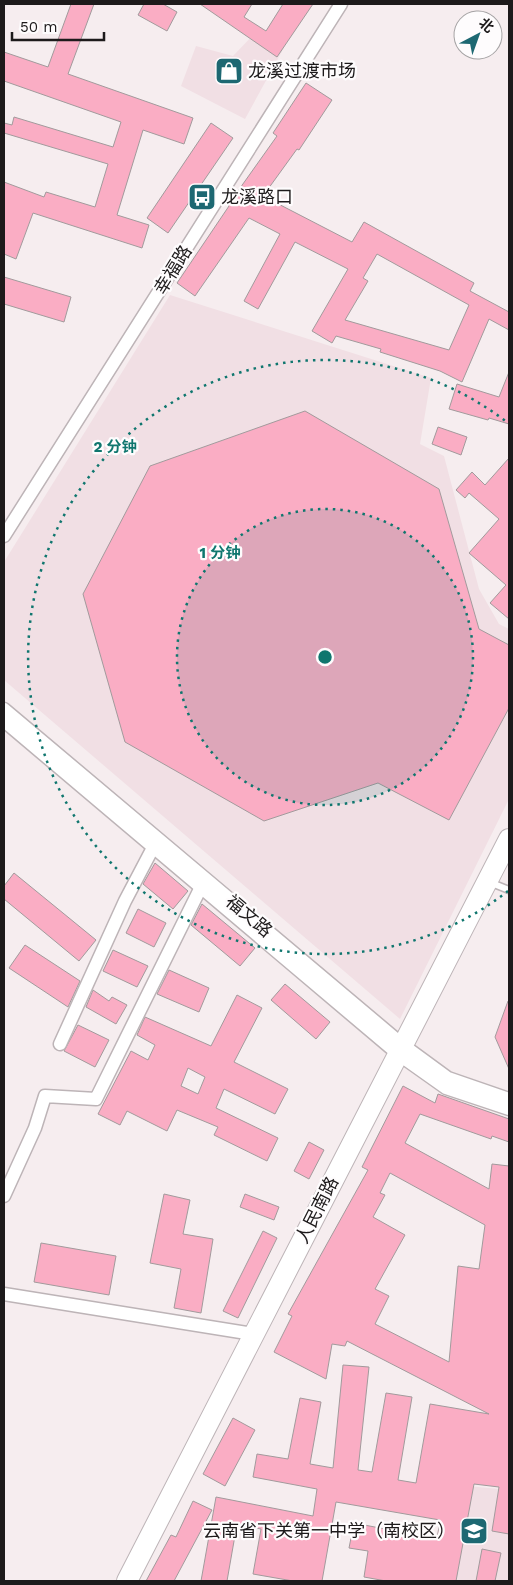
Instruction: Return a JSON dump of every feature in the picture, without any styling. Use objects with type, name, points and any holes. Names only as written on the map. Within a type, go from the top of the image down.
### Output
[{"type":"main road","name":"人民南路","points":[[127,1581],[509,839]]},
{"type":"street","name":"幸福路","points":[[4,536],[341,4]]},
{"type":"street","name":"福文路","points":[[4,709],[155,844]]},
{"type":"street","name":"福文路","points":[[4,721],[203,883],[446,1088],[509,1109]]},
{"type":"street","points":[[60,1044],[125,901],[155,844]]},
{"type":"street","points":[[4,1196],[35,1128],[45,1096],[96,1099],[203,883]]},
{"type":"street","name":"福文路","points":[[400,1049],[448,1078],[509,1099]]},
{"type":"street","points":[[4,1294],[253,1334]]},
{"type":"lane","points":[[488,881],[509,890]]},
{"type":"shaded area","name":"龙溪过渡市场","points":[[259,29],[286,44],[245,119],[181,86],[196,46],[233,56]]},
{"type":"shaded area","points":[[170,295],[431,378],[420,444],[444,456],[479,589],[499,624],[509,629],[509,799],[400,1019],[4,680],[4,562]]},
{"type":"shaded area","name":"云南省下关第一中学（南校区）","points":[[447,1484],[509,1490],[509,1581],[453,1581],[433,1572]]},
{"type":"building","points":[[71,4],[94,4],[68,74],[193,118],[184,144],[143,130],[117,215],[149,225],[142,248],[33,213],[16,259],[4,254],[4,182],[44,197],[46,192],[95,207],[108,164],[4,133],[4,123],[12,125],[14,117],[113,147],[121,122],[4,81],[4,52],[48,67]]},
{"type":"building","points":[[144,4],[163,4],[177,12],[167,31],[138,15]]},
{"type":"building","points":[[200,4],[252,4],[244,17],[266,31],[283,4],[313,4],[277,57]]},
{"type":"building","points":[[306,83],[332,100],[299,150],[297,149],[263,196],[352,242],[364,222],[474,283],[470,291],[509,312],[509,330],[489,319],[462,382],[440,371],[380,352],[381,349],[336,336],[332,343],[312,331],[348,269],[295,242],[258,309],[244,301],[280,234],[249,218],[195,296],[177,283],[228,205],[277,136],[273,133]],"holes":[[[377,254],[469,305],[449,350],[345,320],[368,281],[363,278]]]},
{"type":"building","points":[[211,123],[233,138],[168,233],[147,218]]},
{"type":"building","points":[[4,277],[71,297],[64,322],[4,304]]},
{"type":"building","points":[[509,372],[509,424],[449,409],[457,384],[499,397]]},
{"type":"building","points":[[305,411],[439,489],[479,629],[509,645],[509,708],[449,820],[378,783],[264,821],[125,742],[83,594],[150,466]]},
{"type":"building","points":[[438,427],[467,437],[461,455],[432,444]]},
{"type":"building","points":[[509,458],[509,619],[490,603],[506,585],[469,553],[499,519],[469,493],[465,498],[456,490],[472,472],[485,485]]},
{"type":"building","points":[[155,863],[188,891],[173,909],[143,884]]},
{"type":"building","points":[[14,873],[96,940],[79,961],[4,899],[4,886]]},
{"type":"building","points":[[202,904],[255,948],[240,966],[191,925]]},
{"type":"building","points":[[138,909],[166,923],[154,947],[126,933]]},
{"type":"building","points":[[25,945],[80,981],[68,1007],[9,968]]},
{"type":"building","points":[[113,950],[148,966],[137,987],[103,971]]},
{"type":"building","points":[[169,970],[209,988],[199,1012],[157,994]]},
{"type":"building","points":[[285,984],[330,1022],[316,1039],[271,1000]]},
{"type":"building","points":[[93,990],[109,1001],[112,997],[127,1005],[116,1024],[86,1007]]},
{"type":"building","points":[[237,995],[262,1008],[234,1062],[288,1089],[275,1114],[224,1089],[216,1108],[278,1138],[267,1161],[214,1135],[218,1127],[177,1110],[167,1131],[127,1111],[120,1125],[98,1114],[131,1051],[148,1060],[155,1045],[137,1035],[145,1017],[211,1046]],"holes":[[[188,1068],[205,1077],[198,1094],[181,1086]]]},
{"type":"building","points":[[509,1001],[509,1069],[495,1037]]},
{"type":"building","points":[[78,1025],[109,1040],[95,1067],[64,1051]]},
{"type":"building","points":[[403,1086],[435,1103],[438,1094],[509,1119],[509,1142],[492,1136],[491,1139],[420,1114],[405,1143],[489,1189],[492,1164],[509,1166],[509,1534],[492,1531],[499,1487],[474,1484],[456,1581],[386,1581],[364,1577],[368,1551],[349,1548],[354,1523],[437,1539],[440,1520],[336,1502],[322,1581],[293,1581],[253,1574],[261,1529],[237,1524],[227,1581],[201,1581],[216,1497],[313,1516],[317,1489],[253,1477],[257,1454],[288,1459],[300,1398],[321,1402],[310,1464],[333,1468],[343,1365],[369,1367],[358,1470],[372,1472],[386,1393],[412,1397],[398,1480],[416,1483],[430,1404],[489,1414],[347,1341],[345,1346],[332,1344],[326,1379],[274,1352],[292,1316],[288,1314],[368,1170],[362,1167]],"holes":[[[390,1173],[485,1225],[479,1269],[458,1266],[449,1362],[375,1324],[389,1296],[375,1289],[405,1235],[373,1217],[385,1195],[380,1193]]]},
{"type":"building","points":[[309,1142],[324,1150],[309,1179],[294,1171]]},
{"type":"building","points":[[164,1194],[190,1200],[183,1234],[213,1239],[201,1313],[174,1308],[181,1269],[150,1263]]},
{"type":"building","points":[[245,1194],[279,1207],[274,1220],[240,1207]]},
{"type":"building","points":[[263,1231],[277,1238],[238,1318],[223,1311]]},
{"type":"building","points":[[41,1243],[116,1256],[109,1295],[34,1282]]},
{"type":"building","points":[[233,1418],[255,1430],[225,1486],[203,1474]]},
{"type":"building","points":[[193,1501],[212,1510],[174,1581],[146,1581],[171,1535],[176,1537]]},
{"type":"building","points":[[482,1549],[501,1553],[495,1581],[476,1581]]},
{"type":"place","name":"龙溪过渡市场","points":[[229,71]]},
{"type":"place","name":"龙溪路口","points":[[202,197]]},
{"type":"place","name":"云南省下关第一中学（南校区）","points":[[474,1531]]}]
